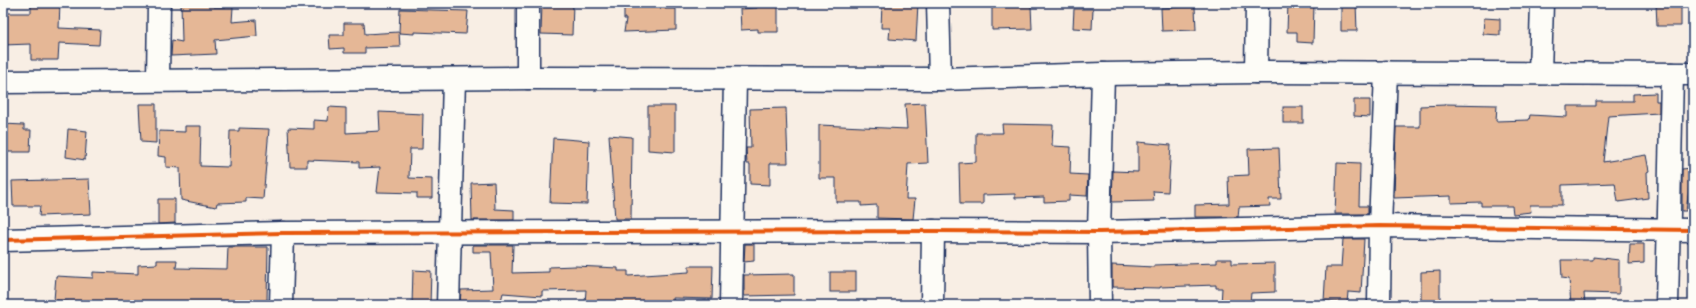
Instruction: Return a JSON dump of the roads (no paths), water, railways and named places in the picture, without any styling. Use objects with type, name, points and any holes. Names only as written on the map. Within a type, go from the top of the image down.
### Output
[{"type":"street","points":[[158,80],[159,3]]},
{"type":"street","points":[[528,3],[528,78]]},
{"type":"street","points":[[938,3],[940,79]]},
{"type":"street","points":[[1256,72],[1257,3]]},
{"type":"street","points":[[1540,73],[1542,3]]},
{"type":"street","points":[[3,82],[528,78],[940,79],[1103,74],[1256,72],[1683,74],[1668,230],[1667,305]]},
{"type":"street","points":[[1379,305],[1380,226],[1386,72]]},
{"type":"street","points":[[1100,305],[1099,232],[1103,74]]},
{"type":"street","points":[[730,305],[735,78]]},
{"type":"street","points":[[448,305],[454,79]]},
{"type":"street","points":[[3,240],[283,233],[933,231],[1099,232],[1380,226],[1693,230]]},
{"type":"street","points":[[932,305],[933,231]]},
{"type":"street","points":[[281,305],[283,233]]}]
